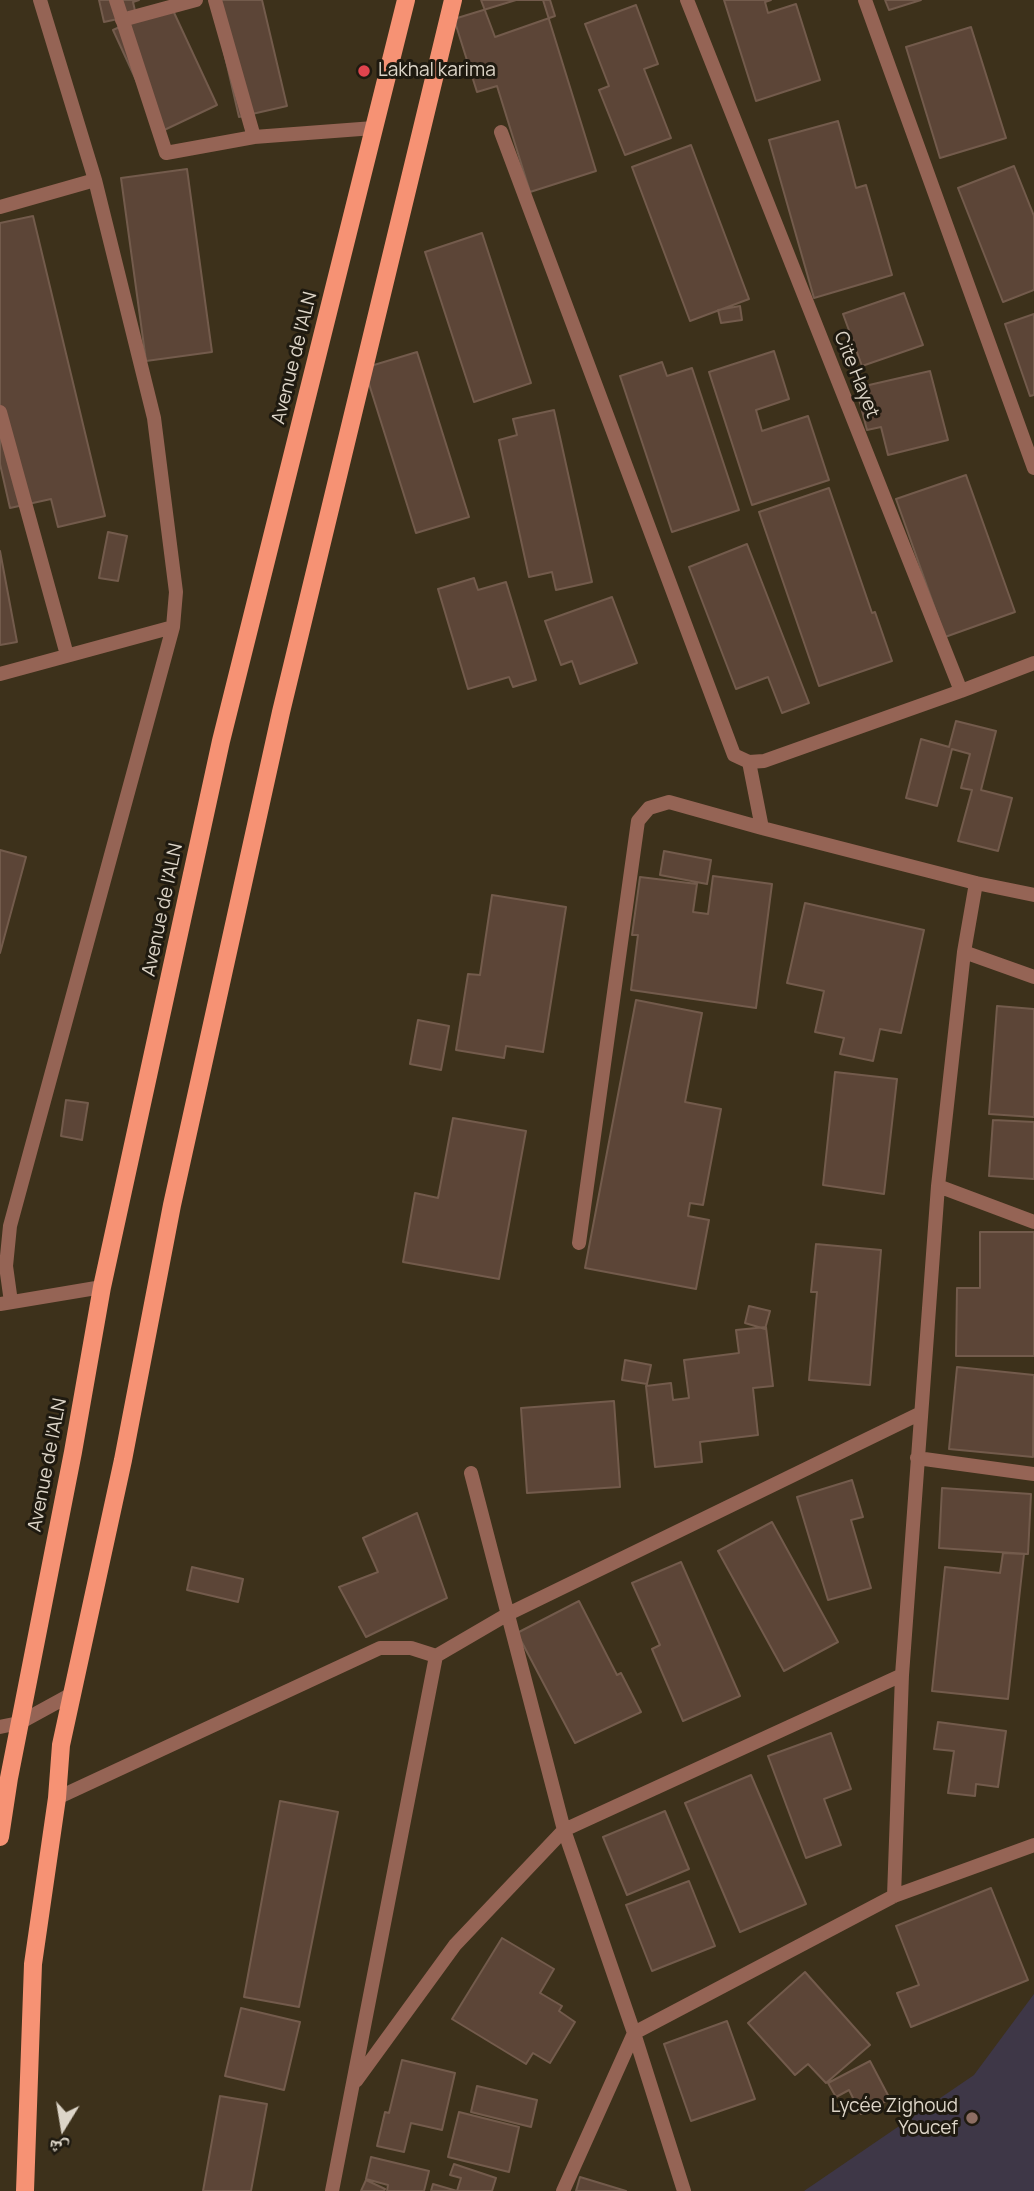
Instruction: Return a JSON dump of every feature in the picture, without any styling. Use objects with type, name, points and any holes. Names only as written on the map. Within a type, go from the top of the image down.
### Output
[{"type":"main road","name":"Avenue de l'ALN","points":[[0,1837],[19,1723],[73,1452],[102,1287],[221,741],[406,0]]},
{"type":"main road","points":[[25,2191],[33,1964],[57,1798],[61,1745],[123,1460],[172,1205],[281,712],[453,0]]},
{"type":"street","points":[[40,0],[95,180],[155,418],[176,592],[173,627],[9,1226],[5,1303],[102,1287]]},
{"type":"street","points":[[117,0],[166,153],[254,137],[374,128]]},
{"type":"street","points":[[122,20],[196,0]]},
{"type":"street","points":[[215,0],[254,137]]},
{"type":"street","name":"Cite Hayet","points":[[687,0],[961,691]]},
{"type":"street","points":[[865,0],[1034,468]]},
{"type":"street","points":[[501,132],[734,755],[748,762],[764,761],[1034,663]]},
{"type":"street","points":[[0,207],[95,180]]},
{"type":"street","points":[[0,412],[68,656]]},
{"type":"street","points":[[0,674],[173,627]]},
{"type":"street","points":[[748,762],[762,828]]},
{"type":"street","points":[[579,1243],[638,821],[649,808],[669,802],[976,883],[1034,895]]},
{"type":"street","points":[[894,1896],[902,1675],[938,1186],[964,952],[976,883]]},
{"type":"street","points":[[964,952],[1034,977]]},
{"type":"street","points":[[938,1186],[1034,1222]]},
{"type":"street","points":[[57,1798],[380,1648],[411,1648],[436,1656],[508,1614],[921,1413]]},
{"type":"street","points":[[917,1458],[1034,1474]]},
{"type":"street","points":[[471,1473],[565,1830],[684,2191]]},
{"type":"street","points":[[332,2191],[436,1656]]},
{"type":"street","points":[[352,2086],[455,1945],[565,1830],[902,1675]]},
{"type":"street","points":[[0,1727],[19,1723],[72,1694]]},
{"type":"street","points":[[563,2191],[634,2033],[894,1896],[1034,1845]]},
{"type":"shaded area","name":"Lycée Zighoud Youcef","points":[[1034,1994],[1034,2191],[804,2191],[974,2075]]},
{"type":"building","points":[[99,0],[139,0],[133,2],[136,15],[104,22]]},
{"type":"building","points":[[212,0],[262,0],[287,106],[239,117]]},
{"type":"building","points":[[481,0],[550,0],[555,16],[495,37]]},
{"type":"building","points":[[516,0],[543,0],[596,171],[530,192],[497,86],[477,92],[454,19]]},
{"type":"building","points":[[724,0],[771,0],[765,2],[768,13],[796,4],[820,80],[756,101]]},
{"type":"building","points":[[885,0],[921,0],[889,10]]},
{"type":"building","points":[[170,4],[217,105],[160,132],[113,30]]},
{"type":"building","points":[[636,5],[658,64],[644,69],[671,138],[625,155],[599,90],[609,86],[585,24]]},
{"type":"building","points":[[971,27],[1006,138],[940,158],[906,47]]},
{"type":"building","points":[[838,121],[856,188],[866,185],[892,275],[814,298],[769,140]]},
{"type":"building","points":[[691,145],[749,299],[690,321],[632,167]]},
{"type":"building","points":[[1014,166],[1034,216],[1034,290],[1003,302],[958,188]]},
{"type":"building","points":[[187,169],[212,352],[146,361],[121,178]]},
{"type":"building","points":[[33,216],[105,516],[58,527],[51,499],[10,508],[0,464],[0,223]]},
{"type":"building","points":[[482,233],[531,383],[474,402],[425,252]]},
{"type":"building","points":[[904,293],[923,345],[862,366],[843,314]]},
{"type":"building","points":[[740,306],[742,320],[721,323],[718,310]]},
{"type":"building","points":[[1034,314],[1034,395],[1030,396],[1005,324]]},
{"type":"building","points":[[774,351],[789,399],[756,410],[762,431],[808,416],[829,480],[752,505],[709,372]]},
{"type":"building","points":[[417,352],[469,517],[416,533],[364,368]]},
{"type":"building","points":[[662,362],[667,376],[692,368],[739,510],[672,532],[620,376]]},
{"type":"building","points":[[930,371],[948,440],[888,455],[881,427],[867,430],[856,388]]},
{"type":"building","points":[[554,410],[592,582],[556,590],[552,572],[529,577],[499,440],[517,435],[513,419]]},
{"type":"building","points":[[966,475],[1015,612],[945,637],[896,499]]},
{"type":"building","points":[[829,488],[872,613],[875,612],[892,661],[819,686],[759,512]]},
{"type":"building","points":[[108,532],[127,536],[118,581],[99,578]]},
{"type":"building","points":[[747,544],[809,703],[782,713],[768,677],[736,689],[689,567]]},
{"type":"building","points":[[0,551],[17,642],[0,645]]},
{"type":"building","points":[[474,578],[478,590],[506,582],[536,680],[513,687],[509,677],[468,689],[438,589]]},
{"type":"building","points":[[612,597],[637,663],[580,684],[572,661],[561,665],[545,621]]},
{"type":"building","points":[[956,721],[996,731],[981,790],[1012,798],[998,851],[958,841],[972,790],[961,788],[970,754],[952,749],[937,806],[906,798],[921,739],[949,747]]},
{"type":"building","points":[[0,850],[26,857],[0,953]]},
{"type":"building","points":[[664,851],[711,860],[707,884],[660,875]]},
{"type":"building","points":[[713,876],[772,884],[756,1008],[631,990],[638,935],[632,935],[640,877],[697,884],[693,912],[708,914]]},
{"type":"building","points":[[492,895],[566,907],[543,1052],[506,1046],[504,1058],[456,1050],[468,974],[480,975]]},
{"type":"building","points":[[805,903],[924,930],[901,1033],[880,1029],[873,1061],[840,1054],[844,1038],[815,1032],[824,991],[787,983]]},
{"type":"building","points":[[636,1000],[702,1013],[685,1102],[721,1109],[703,1205],[690,1203],[688,1216],[709,1220],[696,1289],[585,1268]]},
{"type":"building","points":[[997,1006],[1034,1009],[1034,1117],[989,1114]]},
{"type":"building","points":[[418,1020],[449,1026],[441,1070],[410,1064]]},
{"type":"building","points":[[835,1072],[897,1079],[884,1194],[823,1185]]},
{"type":"building","points":[[66,1100],[88,1103],[82,1140],[61,1136]]},
{"type":"building","points":[[453,1118],[526,1131],[499,1279],[403,1262],[415,1193],[438,1198]]},
{"type":"building","points":[[993,1120],[1034,1122],[1034,1179],[989,1176]]},
{"type":"building","points":[[980,1232],[1034,1232],[1034,1356],[956,1356],[957,1288],[980,1288]]},
{"type":"building","points":[[816,1244],[881,1250],[870,1385],[809,1380],[817,1292],[811,1292]]},
{"type":"building","points":[[749,1306],[770,1311],[765,1329],[745,1323]]},
{"type":"building","points":[[766,1327],[773,1386],[753,1388],[758,1435],[700,1442],[702,1462],[655,1467],[646,1386],[671,1383],[673,1400],[689,1398],[684,1360],[739,1353],[736,1330]]},
{"type":"building","points":[[625,1360],[651,1365],[647,1384],[622,1380]]},
{"type":"building","points":[[957,1367],[1034,1375],[1033,1457],[949,1449]]},
{"type":"building","points":[[614,1401],[620,1487],[527,1493],[521,1408]]},
{"type":"building","points":[[852,1480],[863,1517],[851,1520],[871,1588],[828,1600],[797,1497]]},
{"type":"building","points":[[942,1488],[1031,1494],[1028,1554],[939,1548]]},
{"type":"building","points":[[417,1513],[447,1598],[366,1637],[339,1587],[378,1572],[363,1538]]},
{"type":"building","points":[[772,1522],[838,1642],[784,1671],[718,1551]]},
{"type":"building","points":[[1003,1553],[1024,1554],[1008,1699],[932,1691],[945,1567],[1000,1573]]},
{"type":"building","points":[[681,1562],[740,1696],[683,1721],[652,1649],[660,1645],[632,1583]]},
{"type":"building","points":[[192,1567],[243,1579],[238,1602],[187,1590]]},
{"type":"building","points":[[579,1601],[617,1675],[621,1673],[641,1712],[575,1743],[517,1633]]},
{"type":"building","points":[[938,1722],[1006,1731],[998,1787],[976,1784],[975,1796],[948,1793],[954,1751],[934,1749]]},
{"type":"building","points":[[831,1733],[851,1789],[824,1799],[841,1845],[806,1858],[768,1756]]},
{"type":"building","points":[[751,1775],[806,1904],[740,1932],[685,1803]]},
{"type":"building","points":[[280,1801],[338,1812],[299,2007],[244,1997]]},
{"type":"building","points":[[665,1811],[689,1869],[627,1895],[603,1837]]},
{"type":"building","points":[[689,1881],[715,1946],[652,1971],[626,1905]]},
{"type":"building","points":[[991,1888],[1028,1980],[911,2027],[897,1993],[919,1985],[896,1926]]},
{"type":"building","points":[[502,1938],[554,1969],[540,1993],[562,2006],[559,2011],[575,2022],[550,2063],[533,2053],[526,2064],[452,2019]]},
{"type":"building","points":[[805,1972],[870,2045],[826,2083],[808,2064],[795,2075],[748,2023]]},
{"type":"building","points":[[241,2008],[300,2022],[284,2090],[225,2076]]},
{"type":"building","points":[[727,2021],[755,2099],[691,2121],[664,2044]]},
{"type":"building","points":[[402,2060],[455,2073],[442,2130],[411,2123],[404,2152],[377,2146],[385,2112],[389,2113]]},
{"type":"building","points":[[870,2061],[890,2099],[861,2114],[849,2090],[836,2097],[828,2083]]},
{"type":"building","points":[[477,2086],[537,2100],[531,2127],[471,2112]]},
{"type":"building","points":[[220,2096],[267,2104],[251,2191],[203,2191]]},
{"type":"building","points":[[459,2112],[519,2127],[509,2172],[448,2157]]},
{"type":"building","points":[[371,2157],[429,2171],[424,2191],[387,2191],[388,2185],[366,2179]]},
{"type":"building","points":[[454,2164],[496,2178],[492,2191],[457,2191],[461,2178],[450,2175]]},
{"type":"building","points":[[580,2177],[626,2191],[576,2191]]},
{"type":"building","points":[[366,2180],[385,2189],[384,2191],[361,2191]]},
{"type":"building","points":[[433,2184],[457,2191],[431,2191]]},
{"type":"place","name":"Lakhal karima","points":[[364,71]]},
{"type":"place","name":"Lycée Zighoud Youcef","points":[[972,2118]]}]
